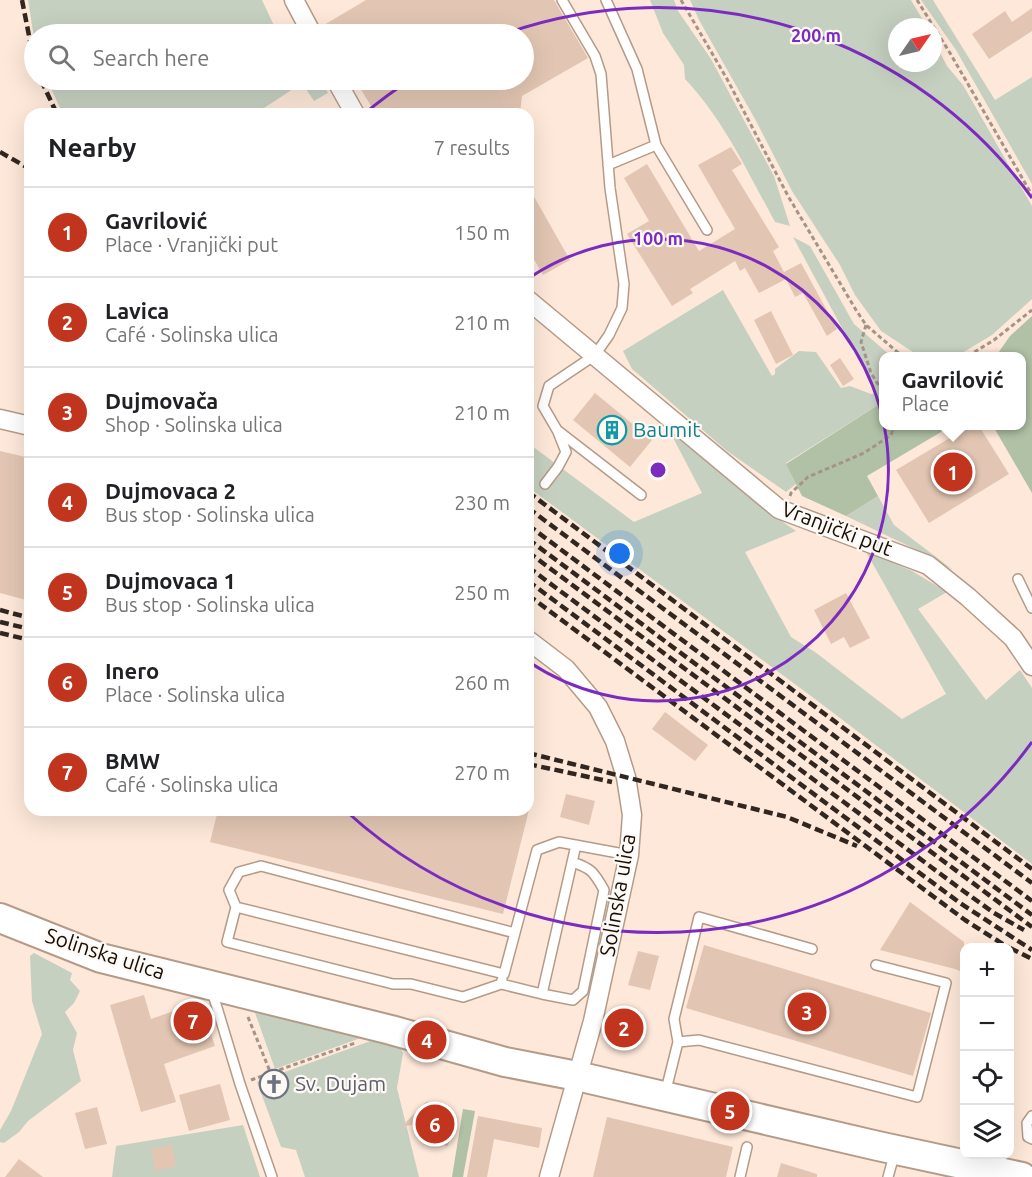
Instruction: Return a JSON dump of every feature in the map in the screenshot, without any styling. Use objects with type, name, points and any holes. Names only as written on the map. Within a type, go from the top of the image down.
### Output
[{"type":"main road","name":"Solinska ulica","points":[[0,918],[101,958],[390,1030],[506,1062],[1022,1177]]},
{"type":"street","points":[[294,0],[307,24]]},
{"type":"street","points":[[342,90],[352,108]]},
{"type":"street","name":"Vranjički put","points":[[534,305],[779,509],[928,565],[1013,638],[1032,666]]},
{"type":"street","points":[[0,419],[24,425]]},
{"type":"street","name":"Solinska ulica","points":[[534,645],[566,669],[598,707],[615,741],[626,777],[632,815],[629,855],[593,1021],[577,1076]]},
{"type":"street","points":[[549,1177],[577,1076]]},
{"type":"lane","points":[[546,484],[566,452],[557,429],[543,406],[549,386],[595,355],[609,335],[622,308],[624,284],[608,165],[601,74],[595,56],[562,0]]},
{"type":"lane","points":[[606,0],[637,69],[656,145],[707,230]]},
{"type":"lane","points":[[608,165],[656,145]]},
{"type":"lane","points":[[557,429],[641,495]]},
{"type":"lane","points":[[1018,579],[1032,608]]},
{"type":"lane","points":[[503,979],[537,850],[559,842],[629,855]]},
{"type":"lane","points":[[542,994],[576,845]]},
{"type":"lane","points":[[236,907],[503,979],[542,994],[573,1000],[583,991],[604,890],[595,873],[572,862]]},
{"type":"lane","points":[[503,979],[463,997],[411,984],[393,984],[227,942],[236,907],[229,890],[239,872],[261,866],[515,933]]},
{"type":"lane","points":[[664,1096],[678,1042],[674,1018],[699,917],[812,949]]},
{"type":"lane","points":[[678,1042],[699,1040],[917,1097],[946,983],[876,965]]},
{"type":"lane","points":[[210,986],[272,1177]]},
{"type":"lane","points":[[1032,1116],[1027,1123],[1028,1137],[1032,1139]]},
{"type":"lane","points":[[740,1177],[747,1147]]},
{"type":"lane","points":[[888,1177],[896,1150]]},
{"type":"path","points":[[681,0],[727,79],[788,196],[866,325],[896,352]]},
{"type":"path","points":[[917,0],[1032,195]]},
{"type":"path","points":[[976,352],[1032,310]]},
{"type":"path","points":[[866,325],[861,342],[871,373],[879,386]]},
{"type":"path","points":[[788,512],[791,493],[808,477],[864,453],[891,435],[893,430]]},
{"type":"path","points":[[239,993],[271,1074]]},
{"type":"path","points":[[240,1084],[358,1042]]},
{"type":"green space","points":[[28,0],[262,0],[273,24],[32,24]]},
{"type":"green space","points":[[650,0],[674,0],[678,11],[711,59],[774,176],[790,226],[775,222],[723,129],[685,79],[684,65],[663,33]]},
{"type":"green space","points":[[690,0],[911,0],[922,18],[888,18],[888,72],[942,72],[942,56],[963,85],[1032,206],[1032,299],[992,335],[964,352],[913,352],[881,331],[855,295],[840,265],[792,191]]},
{"type":"green space","points":[[921,0],[933,0],[995,100],[1032,77],[1032,184],[956,50],[942,30],[942,18],[934,18]]},
{"type":"green space","points":[[52,90],[291,90],[264,108],[60,108]]},
{"type":"green space","points":[[307,90],[327,90],[328,93],[314,101]]},
{"type":"green space","points":[[793,237],[810,246],[854,324],[886,352],[879,352],[879,404],[786,463],[796,484],[786,492],[727,451],[632,369],[623,351],[723,290],[772,376],[775,374],[775,369],[799,351],[816,352],[841,388],[850,386],[871,394],[877,393]]},
{"type":"green space","points":[[1032,316],[1032,493],[995,430],[1026,430],[1026,352],[999,352],[1010,336]]},
{"type":"green space","points":[[879,404],[879,430],[944,430],[867,476],[878,496],[846,516],[802,496],[786,464]]},
{"type":"green space","points":[[670,432],[796,531],[745,552],[791,637],[815,652],[902,719],[946,694],[865,550],[912,571],[947,592],[918,609],[986,700],[1020,670],[1032,688],[1032,864],[815,699],[534,491],[534,447],[634,522],[702,493]]},
{"type":"green space","points":[[878,496],[894,525],[953,570],[846,516]]},
{"type":"green space","points":[[34,953],[72,973],[70,980],[80,991],[74,1003],[65,1012],[77,1033],[73,1050],[81,1081],[28,1121],[19,1132],[4,1143],[0,1142],[0,1130],[11,1111],[42,1034],[32,1001],[30,956]]},
{"type":"green space","points":[[254,1010],[366,1036],[275,1069]]},
{"type":"green space","points":[[379,1038],[397,1043],[403,1053],[397,1088],[419,1177],[305,1177],[296,1150],[281,1147],[257,1082]]},
{"type":"green space","points":[[463,1109],[475,1111],[463,1177],[452,1177]]},
{"type":"green space","points":[[243,1125],[260,1177],[112,1177],[116,1146]]},
{"type":"building","points":[[366,0],[554,0],[588,58],[534,89],[534,24],[326,24]]},
{"type":"building","points":[[1032,8],[1032,31],[989,59],[972,34],[1005,11],[1012,22]]},
{"type":"building","points":[[361,90],[532,90],[522,96],[521,108],[372,108]]},
{"type":"building","points":[[731,147],[742,164],[732,170],[779,247],[773,251],[784,272],[801,263],[837,329],[827,336],[803,293],[795,297],[786,279],[759,293],[745,268],[740,271],[735,261],[690,289],[693,293],[672,306],[627,234],[649,221],[624,178],[647,164],[699,251],[735,229],[698,165]]},
{"type":"building","points":[[534,197],[570,260],[543,275],[534,259]]},
{"type":"building","points":[[771,311],[793,355],[776,364],[754,320]]},
{"type":"building","points":[[840,358],[854,379],[843,386],[830,365]]},
{"type":"building","name":"Baumit","points":[[595,393],[652,440],[630,467],[573,420]]},
{"type":"building","points":[[963,430],[982,430],[1009,474],[929,523],[896,470]]},
{"type":"building","points":[[0,451],[24,457],[24,599],[0,593]]},
{"type":"building","points":[[846,593],[870,638],[850,648],[844,637],[831,644],[814,610]]},
{"type":"building","points":[[665,712],[708,745],[695,761],[652,729]]},
{"type":"building","points":[[566,794],[595,801],[589,825],[560,817]]},
{"type":"building","points":[[216,816],[528,816],[503,914],[210,842]]},
{"type":"building","points":[[910,902],[964,942],[960,943],[960,971],[880,950]]},
{"type":"building","points":[[704,945],[931,1013],[913,1076],[686,1008]]},
{"type":"building","points":[[638,951],[659,956],[650,990],[628,985]]},
{"type":"building","points":[[144,995],[151,1019],[200,1002],[215,1046],[164,1064],[176,1102],[141,1112],[110,1005]]},
{"type":"building","points":[[612,1011],[640,1016],[635,1044],[608,1040]]},
{"type":"building","points":[[220,1084],[230,1120],[189,1131],[179,1095]]},
{"type":"building","points":[[426,1102],[440,1105],[439,1111],[454,1114],[448,1146],[422,1141],[417,1124],[401,1127]]},
{"type":"building","points":[[97,1107],[107,1144],[85,1149],[75,1113]]},
{"type":"building","points":[[478,1116],[542,1128],[539,1148],[494,1139],[487,1177],[467,1177]]},
{"type":"building","points":[[607,1117],[733,1147],[726,1177],[593,1177]]},
{"type":"building","points":[[172,1145],[176,1166],[155,1171],[151,1149]]},
{"type":"building","points":[[19,1159],[43,1177],[5,1177]]},
{"type":"building","points":[[781,1163],[817,1174],[817,1177],[777,1177]]},
{"type":"railway","points":[[22,0],[27,24]]},
{"type":"railway","points":[[46,90],[54,108]]},
{"type":"railway","points":[[0,152],[24,166]]},
{"type":"railway","points":[[534,496],[1032,869]]},
{"type":"railway","points":[[534,512],[1032,883]]},
{"type":"railway","points":[[534,529],[1032,901]]},
{"type":"railway","points":[[534,543],[1032,915]]},
{"type":"railway","points":[[534,556],[1032,927]]},
{"type":"railway","points":[[534,571],[962,890],[994,913],[1024,930]]},
{"type":"railway","points":[[534,585],[960,903],[1032,950]]},
{"type":"railway","points":[[534,599],[965,920],[1001,943]]},
{"type":"railway","points":[[0,610],[24,616]]},
{"type":"railway","points":[[0,622],[24,628]]},
{"type":"railway","points":[[0,633],[24,639]]},
{"type":"railway","points":[[534,754],[787,817],[857,846]]},
{"type":"railway","points":[[534,765],[612,782]]},
{"type":"railway","points":[[1014,950],[1032,959]]},
{"type":"place","name":"Baumit","points":[[612,430]]},
{"type":"place","name":"Gavrilović","points":[[953,472]]},
{"type":"place","name":"Dujmovača","points":[[807,1012]]},
{"type":"place","name":"BMW","points":[[193,1021]]},
{"type":"place","name":"Lavica","points":[[624,1028]]},
{"type":"place","name":"Dujmovaca 2","points":[[427,1040]]},
{"type":"place","name":"Sv. Dujam","points":[[274,1084]]},
{"type":"place","name":"Dujmovaca 1","points":[[730,1111]]},
{"type":"place","name":"Inero","points":[[435,1124]]}]
